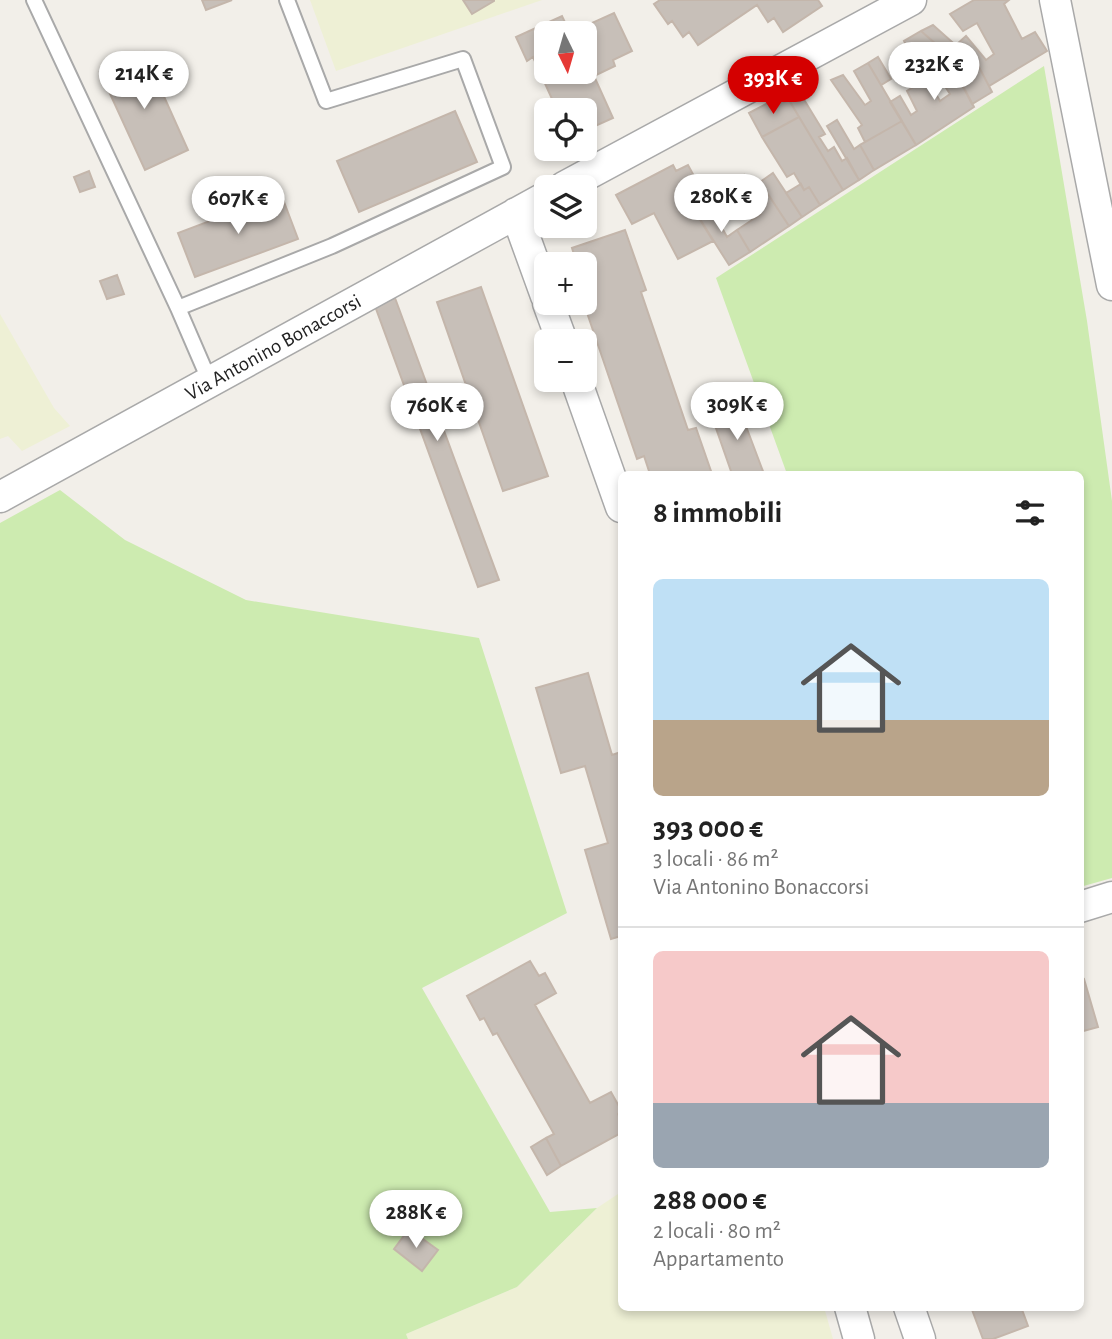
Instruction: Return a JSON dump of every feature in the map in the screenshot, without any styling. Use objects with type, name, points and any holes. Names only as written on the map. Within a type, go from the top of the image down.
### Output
[{"type":"street","points":[[586,175],[911,0]]},
{"type":"street","points":[[1055,0],[1112,285]]},
{"type":"street","name":"Via Antonino Bonaccorsi","points":[[0,497],[534,203]]},
{"type":"street","points":[[516,213],[534,263]]},
{"type":"street","points":[[580,392],[618,499]]},
{"type":"street","points":[[1084,905],[1112,897]]},
{"type":"street","points":[[851,1311],[859,1339]]},
{"type":"street","points":[[910,1311],[920,1339]]},
{"type":"lane","points":[[34,0],[178,308],[209,382]]},
{"type":"lane","points":[[178,308],[332,246],[503,167],[463,59],[326,101],[287,0]]},
{"type":"green space","points":[[310,0],[542,0],[336,71]]},
{"type":"green space","points":[[1044,66],[1087,321],[1112,501],[1112,878],[1084,886],[1084,471],[786,471],[716,278]]},
{"type":"green space","points":[[0,314],[54,408],[70,426],[22,451],[8,436],[0,439]]},
{"type":"green space","points":[[60,490],[125,540],[246,600],[479,638],[567,913],[422,988],[550,1212],[597,1208],[517,1287],[406,1334],[408,1339],[0,1339],[0,523]]},
{"type":"green space","points":[[618,1194],[618,1311],[825,1311],[833,1339],[408,1339],[406,1334],[517,1287],[597,1208]]},
{"type":"building","points":[[202,0],[232,0],[206,10]]},
{"type":"building","points":[[463,0],[494,0],[494,1],[472,14]]},
{"type":"building","points":[[660,0],[818,0],[822,6],[783,32],[774,18],[768,22],[757,5],[698,45],[689,32],[683,37],[672,21],[668,24],[654,4]]},
{"type":"building","points":[[974,0],[1009,0],[1004,4],[1022,39],[1035,32],[1047,51],[989,86],[978,65],[956,45],[966,36],[986,60],[994,54],[977,23],[963,31],[950,14]]},
{"type":"building","points":[[614,13],[632,51],[613,60],[615,66],[597,75],[596,21]]},
{"type":"building","points":[[562,16],[564,21],[551,21]]},
{"type":"building","points":[[933,25],[978,65],[992,92],[972,104],[945,52],[921,31]]},
{"type":"building","points":[[534,29],[534,59],[533,57],[527,61],[516,37]]},
{"type":"building","points":[[921,31],[945,52],[936,59],[932,53],[916,64],[904,41]]},
{"type":"building","points":[[144,52],[188,150],[145,170],[100,72]]},
{"type":"building","points":[[945,52],[974,107],[916,145],[890,102],[900,96],[911,115],[917,111],[907,91],[927,79],[940,101],[950,94],[926,57],[932,53],[936,59]]},
{"type":"building","points":[[878,57],[891,79],[881,85],[868,63]]},
{"type":"building","points":[[868,63],[902,121],[865,142],[858,128],[862,125],[831,80],[843,75],[865,105],[871,101],[854,71]]},
{"type":"building","points":[[597,83],[613,118],[597,125],[597,98],[552,98],[545,84]]},
{"type":"building","points":[[800,93],[825,134],[819,137],[828,151],[834,147],[842,161],[847,158],[859,180],[843,190],[789,100]]},
{"type":"building","points":[[781,96],[784,102],[789,100],[799,117],[762,137],[749,113]]},
{"type":"building","points":[[455,111],[477,162],[359,212],[337,161]]},
{"type":"building","points":[[799,117],[843,190],[820,205],[809,187],[804,190],[794,173],[787,177],[762,137]]},
{"type":"building","points":[[837,120],[854,149],[860,145],[874,170],[859,180],[827,126]]},
{"type":"building","points":[[902,121],[916,145],[874,170],[860,145]]},
{"type":"building","points":[[673,165],[676,171],[688,165],[706,198],[691,205],[713,241],[678,259],[654,213],[632,224],[616,195]]},
{"type":"building","points":[[89,171],[95,187],[80,192],[74,177]]},
{"type":"building","points":[[773,173],[802,217],[789,226],[760,182]]},
{"type":"building","points":[[744,175],[752,187],[760,182],[789,226],[750,252],[737,230],[761,214],[748,196],[744,199],[733,183]]},
{"type":"building","points":[[801,184],[804,190],[809,187],[820,205],[802,217],[786,193]]},
{"type":"building","points":[[281,194],[298,239],[195,277],[178,233]]},
{"type":"building","points":[[706,198],[727,237],[737,230],[750,252],[729,265],[691,205]]},
{"type":"building","points":[[625,230],[646,290],[641,292],[688,430],[696,428],[711,471],[649,471],[644,456],[637,459],[597,342],[597,329],[593,329],[588,315],[597,315],[597,252],[573,252],[572,248]]},
{"type":"building","points":[[117,275],[124,294],[107,299],[100,281]]},
{"type":"building","points":[[481,287],[548,476],[503,491],[437,302]]},
{"type":"building","points":[[395,298],[499,580],[478,587],[375,306]]},
{"type":"building","points":[[738,405],[763,471],[731,471],[711,414]]},
{"type":"building","points":[[588,673],[612,755],[618,753],[618,937],[611,939],[585,850],[608,843],[585,766],[561,773],[536,688]]},
{"type":"building","points":[[530,961],[539,976],[545,973],[556,993],[535,1005],[590,1103],[611,1092],[618,1105],[618,1135],[561,1166],[546,1138],[554,1134],[497,1033],[493,1035],[484,1018],[480,1020],[467,996]]},
{"type":"building","points":[[1084,979],[1098,1027],[1084,1031]]},
{"type":"building","points":[[546,1138],[561,1166],[547,1175],[531,1147]]},
{"type":"building","points":[[409,1229],[438,1250],[422,1271],[394,1249]]},
{"type":"building","points":[[972,1311],[1022,1311],[1028,1326],[993,1339],[983,1339]]}]
